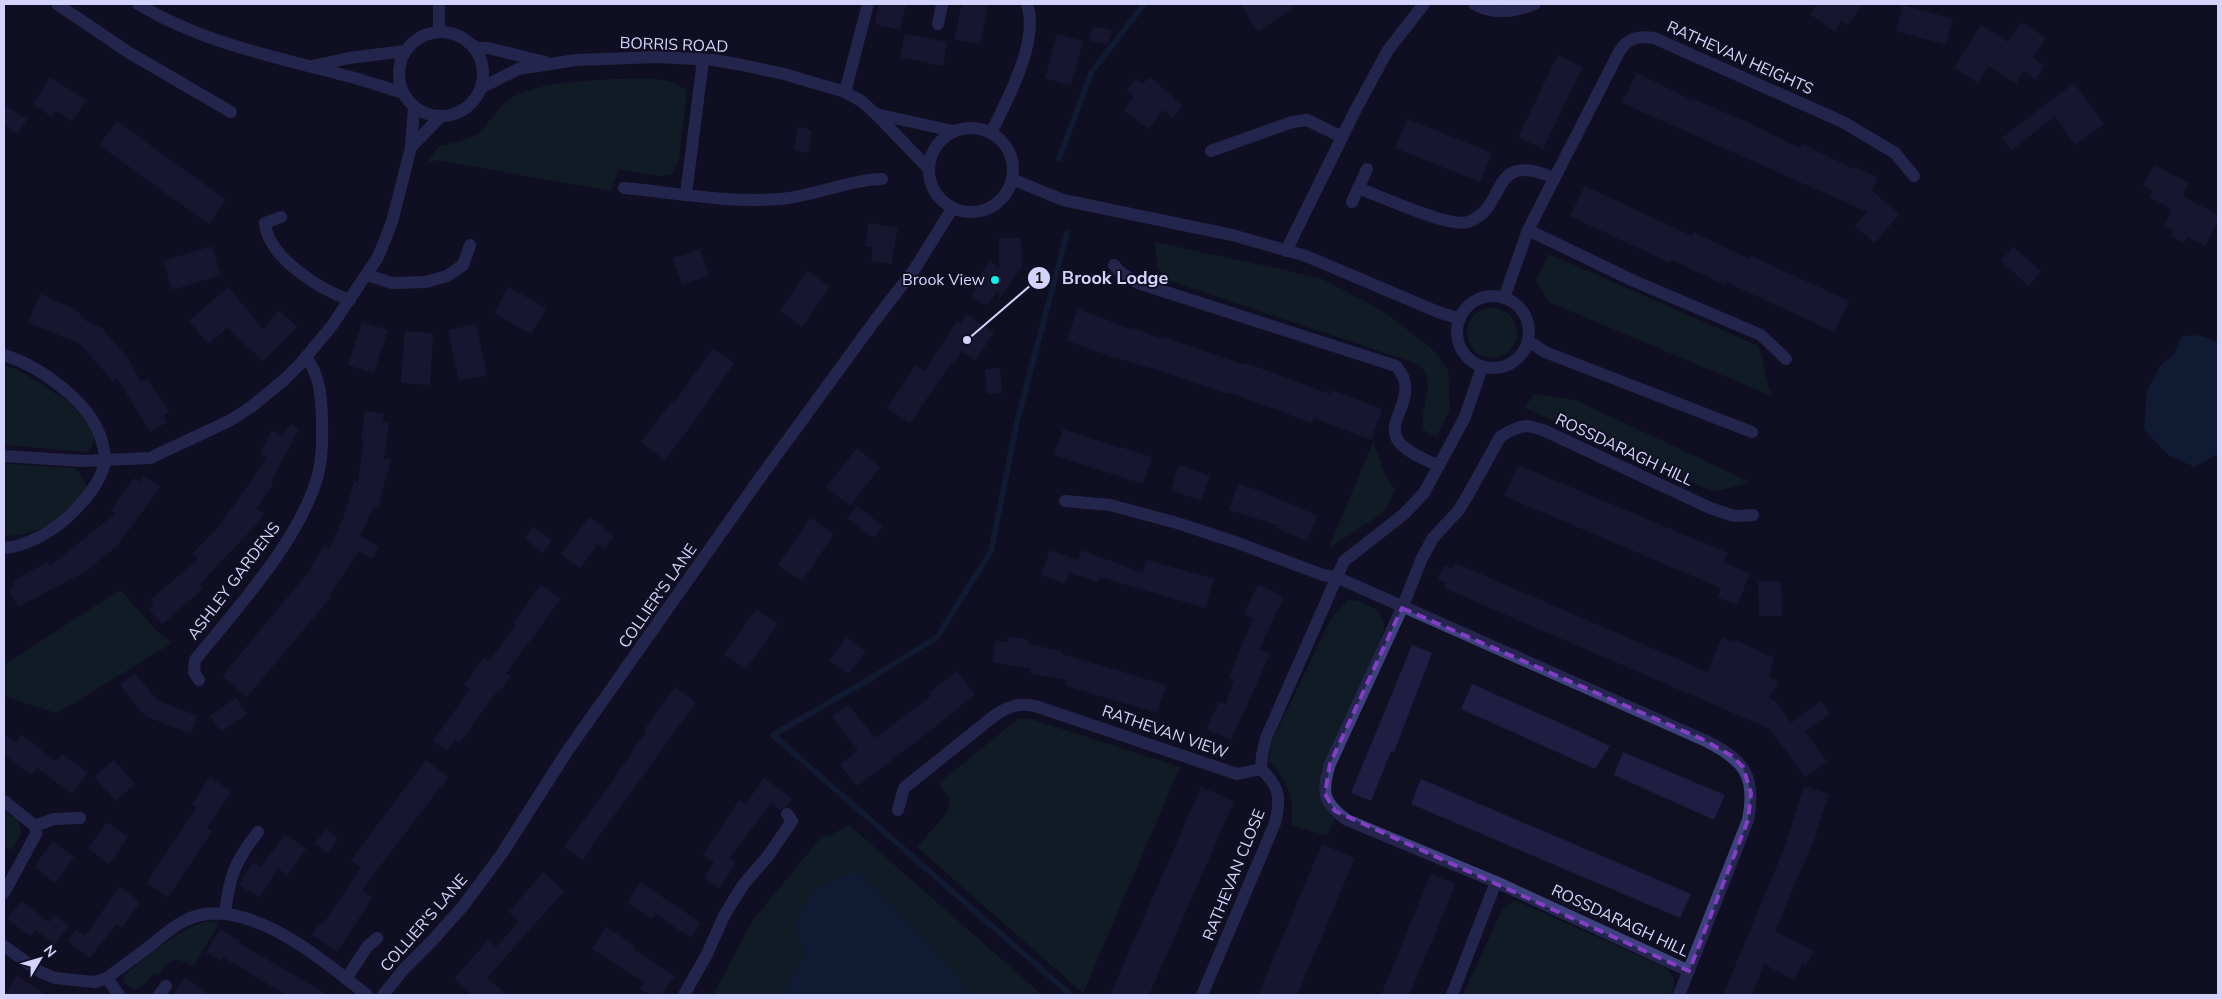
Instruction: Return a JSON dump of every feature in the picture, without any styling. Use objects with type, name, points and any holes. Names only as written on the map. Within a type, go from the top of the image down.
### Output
[{"type":"street","points":[[57,4],[128,52],[231,112]]},
{"type":"street","points":[[138,4],[185,29],[268,57],[403,93]]},
{"type":"street","points":[[439,32],[440,4]]},
{"type":"street","points":[[845,92],[868,4]]},
{"type":"street","points":[[938,24],[942,4]]},
{"type":"street","points":[[991,133],[1024,59],[1029,29],[1027,4]]},
{"type":"street","points":[[1286,251],[1342,137],[1388,50],[1424,4]]},
{"type":"street","points":[[1474,4],[1481,8],[1507,13],[1535,4]]},
{"type":"street","points":[[439,32],[450,33],[470,44],[482,64],[483,76],[481,88],[470,105],[461,111],[441,116],[431,115],[414,107],[403,93],[398,72],[405,51],[414,41],[426,35],[439,32]]},
{"type":"street","name":"RATHEVAN HEIGHTS","points":[[1504,298],[1528,230],[1554,178],[1618,52],[1625,43],[1637,36],[1654,38],[1843,122],[1895,153],[1914,176]]},
{"type":"street","name":"BORRIS ROAD","points":[[470,44],[478,48],[488,48],[550,63]]},
{"type":"street","points":[[311,67],[349,58],[405,51]]},
{"type":"street","name":"BORRIS ROAD","points":[[481,88],[518,69],[550,63],[626,58],[703,60],[784,74],[845,92],[861,101],[928,168]]},
{"type":"street","points":[[686,194],[703,60]]},
{"type":"street","points":[[4,456],[83,461],[150,458],[230,421],[278,385],[306,357],[350,300],[378,258],[392,222],[412,147],[414,107]]},
{"type":"street","name":"BORRIS ROAD","points":[[876,114],[954,132]]},
{"type":"street","points":[[412,147],[441,116]]},
{"type":"street","points":[[1211,152],[1292,122],[1307,120],[1342,137]]},
{"type":"street","points":[[974,128],[991,133],[1000,140],[1009,152],[1012,162],[1012,179],[1004,197],[993,207],[972,213],[952,209],[942,202],[932,189],[928,168],[930,158],[936,146],[943,138],[954,132],[974,128]]},
{"type":"street","points":[[1358,188],[1450,222],[1466,222],[1478,217],[1513,172],[1526,168],[1554,178]]},
{"type":"street","points":[[1352,202],[1366,169]]},
{"type":"street","points":[[624,188],[735,200],[782,199],[864,180],[882,179]]},
{"type":"street","points":[[1012,179],[1063,200],[1232,235],[1306,256],[1438,312],[1460,319]]},
{"type":"street","name":"COLLIER'S LANE","points":[[383,995],[404,969],[463,906],[501,855],[566,753],[757,482],[914,270],[952,209]]},
{"type":"street","points":[[281,217],[265,223],[266,231],[276,249],[292,266],[307,277],[327,290],[350,300]]},
{"type":"street","points":[[1528,230],[1634,282],[1761,335],[1786,359]]},
{"type":"street","points":[[367,275],[392,283],[426,282],[447,276],[463,265],[470,245]]},
{"type":"street","points":[[1114,265],[1120,274],[1138,283],[1396,366],[1405,377],[1407,385],[1395,431],[1397,439],[1401,444],[1418,455],[1439,466]]},
{"type":"street","points":[[1493,296],[1504,298],[1522,310],[1527,320],[1529,330],[1528,341],[1524,351],[1516,360],[1506,366],[1494,369],[1482,367],[1472,362],[1458,344],[1456,333],[1460,319],[1471,303],[1481,298],[1493,296]]},
{"type":"street","points":[[1528,341],[1545,352],[1752,432]]},
{"type":"street","points":[[4,355],[36,369],[75,400],[96,424],[101,436],[106,460],[97,482],[84,501],[66,520],[38,537],[13,547],[4,548]]},
{"type":"street","name":"ASHLEY GARDENS","points":[[199,680],[194,672],[195,660],[275,557],[306,505],[318,474],[323,446],[320,384],[315,369],[306,357]]},
{"type":"street","points":[[1261,769],[1266,738],[1344,561],[1404,514],[1424,493],[1466,416],[1482,367]]},
{"type":"street","name":"ROSSDARAGH HILL","points":[[1336,577],[1402,608],[1704,740],[1732,756],[1743,767],[1747,774],[1751,793],[1748,820],[1690,971],[1496,882],[1347,820],[1335,811],[1328,802],[1324,783],[1330,764],[1402,608],[1422,558],[1433,538],[1463,503],[1500,437],[1508,432],[1528,426],[1543,430],[1710,508],[1734,516],[1753,515]]},
{"type":"street","points":[[1065,501],[1110,505],[1177,523],[1238,543],[1323,575],[1336,577]]},
{"type":"street","name":"RATHEVAN VIEW","points":[[898,810],[904,788],[994,716],[1009,708],[1020,705],[1038,706],[1237,774],[1261,769]]},
{"type":"street","name":"RATHEVAN CLOSE","points":[[1202,995],[1275,823],[1280,803],[1270,778],[1261,769]]},
{"type":"street","points":[[4,801],[35,826],[36,834],[4,893]]},
{"type":"street","points":[[684,995],[707,954],[729,907],[792,821],[786,814]]},
{"type":"street","points":[[35,826],[54,819],[80,818]]},
{"type":"street","points":[[225,914],[228,890],[234,867],[258,832]]},
{"type":"street","points":[[1452,995],[1496,882]]},
{"type":"street","points":[[5,950],[40,972],[56,978],[95,982],[107,978],[184,921],[200,914],[225,914],[246,918],[286,936],[367,995]]},
{"type":"street","points":[[346,979],[367,947],[377,938]]},
{"type":"street","points":[[1679,995],[1690,971]]},
{"type":"street","points":[[107,978],[119,995]]},
{"type":"highlighted area","points":[[1402,608],[1704,740],[1732,756],[1743,767],[1751,793],[1748,820],[1689,971],[1335,811],[1325,794],[1330,764]]},
{"type":"green space","points":[[616,79],[662,80],[678,85],[686,90],[679,160],[672,174],[659,176],[619,169],[611,191],[437,160],[426,164],[439,146],[461,141],[478,134],[506,102],[522,93],[562,83]]},
{"type":"green space","points":[[1155,242],[1320,278],[1383,311],[1433,350],[1448,370],[1450,408],[1437,437],[1424,430],[1423,414],[1428,388],[1424,371],[1418,364],[1164,279],[1157,266]]},
{"type":"green space","points":[[1549,254],[1758,346],[1772,396],[1549,302],[1536,281]]},
{"type":"green space","points":[[1492,308],[1502,310],[1510,315],[1515,323],[1517,333],[1515,343],[1510,351],[1502,356],[1492,358],[1482,356],[1474,351],[1469,343],[1467,333],[1469,323],[1474,315],[1482,310]]},
{"type":"green space","points":[[4,365],[20,371],[70,403],[95,432],[92,446],[88,452],[4,445]]},
{"type":"green space","points":[[1534,394],[1575,400],[1750,482],[1715,492],[1525,408]]},
{"type":"green space","points":[[1373,442],[1384,472],[1395,490],[1384,512],[1329,548]]},
{"type":"green space","points":[[4,464],[75,468],[79,471],[88,489],[70,509],[48,525],[29,533],[4,536]]},
{"type":"green space","points":[[120,590],[157,631],[172,643],[57,713],[4,696],[4,665]]},
{"type":"green space","points":[[1348,600],[1364,603],[1375,609],[1382,618],[1384,625],[1380,643],[1320,772],[1322,798],[1326,809],[1335,819],[1327,836],[1291,825],[1291,798],[1285,782],[1268,761],[1272,741],[1331,619]]},
{"type":"green space","points":[[1018,719],[1030,719],[1180,767],[1083,993],[917,847],[947,813],[950,800],[939,783]]},
{"type":"green space","points":[[4,811],[16,819],[21,828],[20,836],[12,850],[4,846]]},
{"type":"green space","points":[[849,825],[1042,995],[713,995],[753,920],[823,835],[829,836]]},
{"type":"green space","points":[[1514,900],[1664,967],[1671,973],[1674,980],[1671,995],[1463,995],[1502,910]]},
{"type":"green space","points":[[211,921],[218,924],[194,966],[182,961],[173,960],[158,975],[153,973],[147,982],[137,989],[129,987],[123,981],[124,975],[177,935]]},
{"type":"water","points":[[2196,335],[2218,341],[2218,453],[2195,467],[2169,456],[2144,429],[2147,391],[2160,366],[2174,354],[2181,337]]},
{"type":"water","points":[[857,871],[931,946],[970,995],[782,995],[805,956],[795,923],[815,888]]},
{"type":"building","points":[[879,4],[906,4],[900,30],[875,24]]},
{"type":"building","points":[[962,4],[988,4],[980,44],[954,39]]},
{"type":"building","points":[[1240,4],[1298,4],[1258,32]]},
{"type":"building","points":[[1817,4],[1863,4],[1848,25],[1842,21],[1835,32],[1810,14]]},
{"type":"building","points":[[1903,5],[1953,19],[1946,45],[1896,31]]},
{"type":"building","points":[[2021,22],[2046,38],[2033,58],[2045,66],[2036,80],[2024,71],[2016,84],[1989,66],[1978,83],[1954,68],[1981,25],[2008,42]]},
{"type":"building","points":[[1093,26],[1112,31],[1108,45],[1089,40]]},
{"type":"building","points":[[905,34],[947,42],[943,66],[900,57]]},
{"type":"building","points":[[1057,34],[1083,41],[1071,85],[1045,78]]},
{"type":"building","points":[[1558,55],[1583,67],[1543,149],[1518,137]]},
{"type":"building","points":[[1637,73],[1692,100],[1747,122],[1800,148],[1802,144],[1854,169],[1856,167],[1878,178],[1871,190],[1899,214],[1875,243],[1855,226],[1867,212],[1622,103]]},
{"type":"building","points":[[50,77],[86,100],[72,121],[56,111],[52,117],[33,104]]},
{"type":"building","points":[[1149,77],[1182,106],[1173,118],[1163,110],[1148,129],[1123,110],[1134,96],[1127,90],[1136,79],[1143,84]]},
{"type":"building","points":[[2074,83],[2104,124],[2075,145],[2055,116],[2012,150],[2002,138]]},
{"type":"building","points":[[4,105],[27,119],[18,134],[4,125]]},
{"type":"building","points":[[1407,119],[1492,153],[1480,182],[1395,148]]},
{"type":"building","points":[[117,121],[226,200],[209,224],[99,145]]},
{"type":"building","points":[[798,127],[812,130],[808,153],[794,150]]},
{"type":"building","points":[[2154,165],[2189,183],[2183,196],[2218,215],[2218,221],[2205,246],[2188,237],[2184,243],[2171,236],[2174,230],[2164,225],[2172,210],[2150,197],[2153,191],[2143,185]]},
{"type":"building","points":[[1585,186],[1692,236],[1694,232],[1749,259],[1751,256],[1849,301],[1834,332],[1726,282],[1725,285],[1672,260],[1670,263],[1570,216]]},
{"type":"building","points":[[869,223],[898,228],[891,264],[871,261],[873,247],[865,246]]},
{"type":"building","name":"Brook View","points":[[999,238],[1021,238],[1022,267],[999,299],[999,293],[997,292],[986,306],[971,295],[976,289],[972,286],[990,261],[999,268]]},
{"type":"building","points":[[212,246],[221,275],[172,290],[163,261]]},
{"type":"building","points":[[2013,247],[2041,271],[2029,286],[2001,261]]},
{"type":"building","points":[[700,249],[709,276],[682,285],[673,258]]},
{"type":"building","points":[[807,271],[830,287],[802,327],[780,311]]},
{"type":"building","points":[[228,287],[263,329],[279,310],[297,327],[263,361],[227,328],[208,344],[189,321]]},
{"type":"building","points":[[508,287],[546,308],[531,334],[494,313]]},
{"type":"building","points":[[40,294],[75,309],[86,321],[101,327],[128,358],[141,382],[147,378],[169,412],[163,416],[167,422],[150,432],[117,378],[113,381],[80,344],[28,322]]},
{"type":"building","points":[[1078,309],[1133,330],[1134,328],[1162,339],[1163,337],[1245,365],[1246,363],[1330,394],[1332,390],[1382,409],[1371,440],[1314,418],[1312,423],[1228,392],[1228,394],[1145,366],[1118,359],[1066,340]]},
{"type":"building","points":[[966,314],[994,332],[976,360],[962,351],[954,363],[952,362],[910,423],[887,408],[916,365],[924,371],[957,321],[961,323]]},
{"type":"building","points":[[362,322],[388,330],[374,373],[348,365]]},
{"type":"building","points":[[476,324],[487,375],[459,381],[448,330]]},
{"type":"building","points":[[405,331],[433,333],[430,385],[401,383]]},
{"type":"building","points":[[713,348],[734,363],[665,460],[641,442],[672,401],[674,403]]},
{"type":"building","points":[[1000,368],[1002,393],[987,394],[985,369]]},
{"type":"building","points":[[365,411],[384,414],[382,422],[389,423],[384,458],[391,459],[378,507],[374,506],[360,536],[379,546],[373,559],[358,552],[329,596],[331,597],[247,697],[222,676],[312,568],[310,567],[324,546],[329,549],[344,516],[354,481],[358,482],[364,441],[361,441]]},
{"type":"building","points":[[291,424],[299,429],[271,482],[274,483],[256,508],[264,514],[199,585],[203,589],[162,624],[149,610],[154,606],[150,600],[198,559],[192,554],[219,526],[267,458],[260,454],[272,430],[282,436]]},
{"type":"building","points":[[1063,429],[1152,457],[1143,484],[1054,455]]},
{"type":"building","points":[[857,448],[880,467],[850,506],[826,487]]},
{"type":"building","points":[[1179,465],[1210,476],[1201,501],[1171,490]]},
{"type":"building","points":[[1518,465],[1728,553],[1724,562],[1750,574],[1737,605],[1717,597],[1721,588],[1504,496]]},
{"type":"building","points":[[144,476],[160,487],[118,545],[83,573],[18,607],[9,590],[15,587],[12,581],[48,562],[50,566],[116,513],[111,510],[134,478],[140,482]]},
{"type":"building","points":[[1238,484],[1263,492],[1318,516],[1307,541],[1276,528],[1278,525],[1229,510]]},
{"type":"building","points":[[857,506],[883,526],[874,538],[847,518]]},
{"type":"building","points":[[589,517],[614,536],[604,549],[598,544],[580,568],[561,554]]},
{"type":"building","points":[[810,518],[834,534],[802,581],[778,565]]},
{"type":"building","points":[[533,527],[552,541],[543,553],[524,538]]},
{"type":"building","points":[[1050,550],[1078,560],[1081,550],[1143,573],[1147,560],[1214,579],[1205,608],[1100,577],[1098,582],[1069,573],[1065,584],[1041,575]]},
{"type":"building","points":[[1455,563],[1707,672],[1722,637],[1734,643],[1736,640],[1774,658],[1769,677],[1778,682],[1769,698],[1775,701],[1791,723],[1821,701],[1830,714],[1805,731],[1827,761],[1805,777],[1770,729],[1444,588],[1446,583],[1438,579],[1444,565],[1452,569]]},
{"type":"building","points":[[1781,581],[1782,616],[1759,616],[1758,582]]},
{"type":"building","points":[[541,584],[561,599],[506,673],[511,676],[499,692],[498,690],[460,743],[455,740],[447,751],[433,741],[470,689],[464,685],[484,657],[489,661],[516,625],[513,623]]},
{"type":"building","points":[[1258,584],[1284,597],[1259,649],[1270,654],[1231,740],[1206,729],[1219,702],[1226,704],[1234,679],[1229,678],[1230,674],[1253,619],[1244,614]]},
{"type":"building","points":[[756,609],[778,624],[746,669],[724,654]]},
{"type":"building","points":[[1008,636],[1028,640],[1027,644],[1062,651],[1062,654],[1166,685],[1157,713],[1066,686],[1067,680],[1030,673],[1031,669],[992,662],[996,641],[1007,642]]},
{"type":"building","points":[[847,637],[866,652],[848,674],[829,660]]},
{"type":"building","points":[[1412,645],[1432,653],[1394,752],[1391,751],[1371,801],[1351,793]]},
{"type":"building","points":[[957,671],[975,694],[930,731],[857,786],[840,765],[858,750],[832,717],[848,704],[875,738],[931,696],[929,693]]},
{"type":"building","points":[[135,673],[157,700],[198,716],[191,734],[145,716],[120,685]]},
{"type":"building","points":[[1472,684],[1610,746],[1595,769],[1461,709]]},
{"type":"building","points":[[675,687],[696,702],[582,860],[564,847],[607,789],[646,731],[644,730]]},
{"type":"building","points":[[236,698],[247,714],[221,732],[210,716]]},
{"type":"building","points":[[4,734],[16,743],[22,735],[56,762],[62,754],[88,773],[72,794],[37,768],[31,775],[4,754]]},
{"type":"building","points":[[1623,752],[1725,795],[1714,820],[1614,775]]},
{"type":"building","points":[[114,760],[135,784],[115,801],[94,777]]},
{"type":"building","points":[[426,760],[448,777],[362,890],[372,898],[337,952],[312,935],[321,923],[323,924],[361,868],[351,860]]},
{"type":"building","points":[[210,777],[231,792],[207,828],[212,831],[168,897],[146,883],[197,807],[192,804]]},
{"type":"building","points":[[764,778],[792,798],[787,806],[780,810],[771,803],[729,858],[736,863],[720,888],[704,878],[714,862],[703,855],[739,800],[745,805]]},
{"type":"building","points":[[1421,779],[1691,894],[1680,918],[1411,804]]},
{"type":"building","points":[[1804,786],[1829,794],[1812,846],[1775,931],[1814,951],[1806,965],[1803,963],[1794,980],[1764,964],[1752,995],[1723,995],[1784,849]]},
{"type":"building","points":[[1201,787],[1234,801],[1198,884],[1149,995],[1110,995]]},
{"type":"building","points":[[107,822],[128,837],[109,864],[88,848]]},
{"type":"building","points":[[326,829],[338,839],[327,853],[315,843]]},
{"type":"building","points":[[285,834],[306,849],[288,875],[277,868],[260,898],[239,885],[252,862],[261,867]]},
{"type":"building","points":[[53,841],[74,857],[55,883],[34,867]]},
{"type":"building","points":[[1322,844],[1355,858],[1297,995],[1258,995]]},
{"type":"building","points":[[543,872],[564,891],[487,978],[507,995],[472,995],[454,979],[488,940],[496,947],[519,921],[509,912]]},
{"type":"building","points":[[1431,874],[1455,884],[1442,917],[1409,995],[1381,995]]},
{"type":"building","points":[[640,882],[701,923],[691,938],[656,914],[652,919],[627,902]]},
{"type":"building","points":[[119,887],[140,902],[122,928],[116,924],[90,958],[67,941],[76,929],[85,936]]},
{"type":"building","points":[[21,901],[49,922],[54,915],[69,926],[55,944],[35,930],[30,936],[7,919]]},
{"type":"building","points":[[606,927],[635,946],[633,949],[675,976],[662,995],[650,995],[640,989],[645,983],[592,949]]},
{"type":"building","points":[[220,929],[240,941],[239,943],[328,995],[286,995],[223,957],[221,961],[206,952]]},
{"type":"building","points":[[17,975],[46,995],[4,995]]},
{"type":"building","points":[[185,977],[209,995],[172,995]]},
{"type":"waterway","points":[[1059,159],[1091,73],[1144,4]]},
{"type":"waterway","points":[[1067,233],[1017,422],[991,551],[937,637],[868,680],[773,735],[1071,995]]},
{"type":"place","name":"Brook View","points":[[995,280]]},
{"type":"place","name":"Brook Lodge","points":[[967,340]]}]
